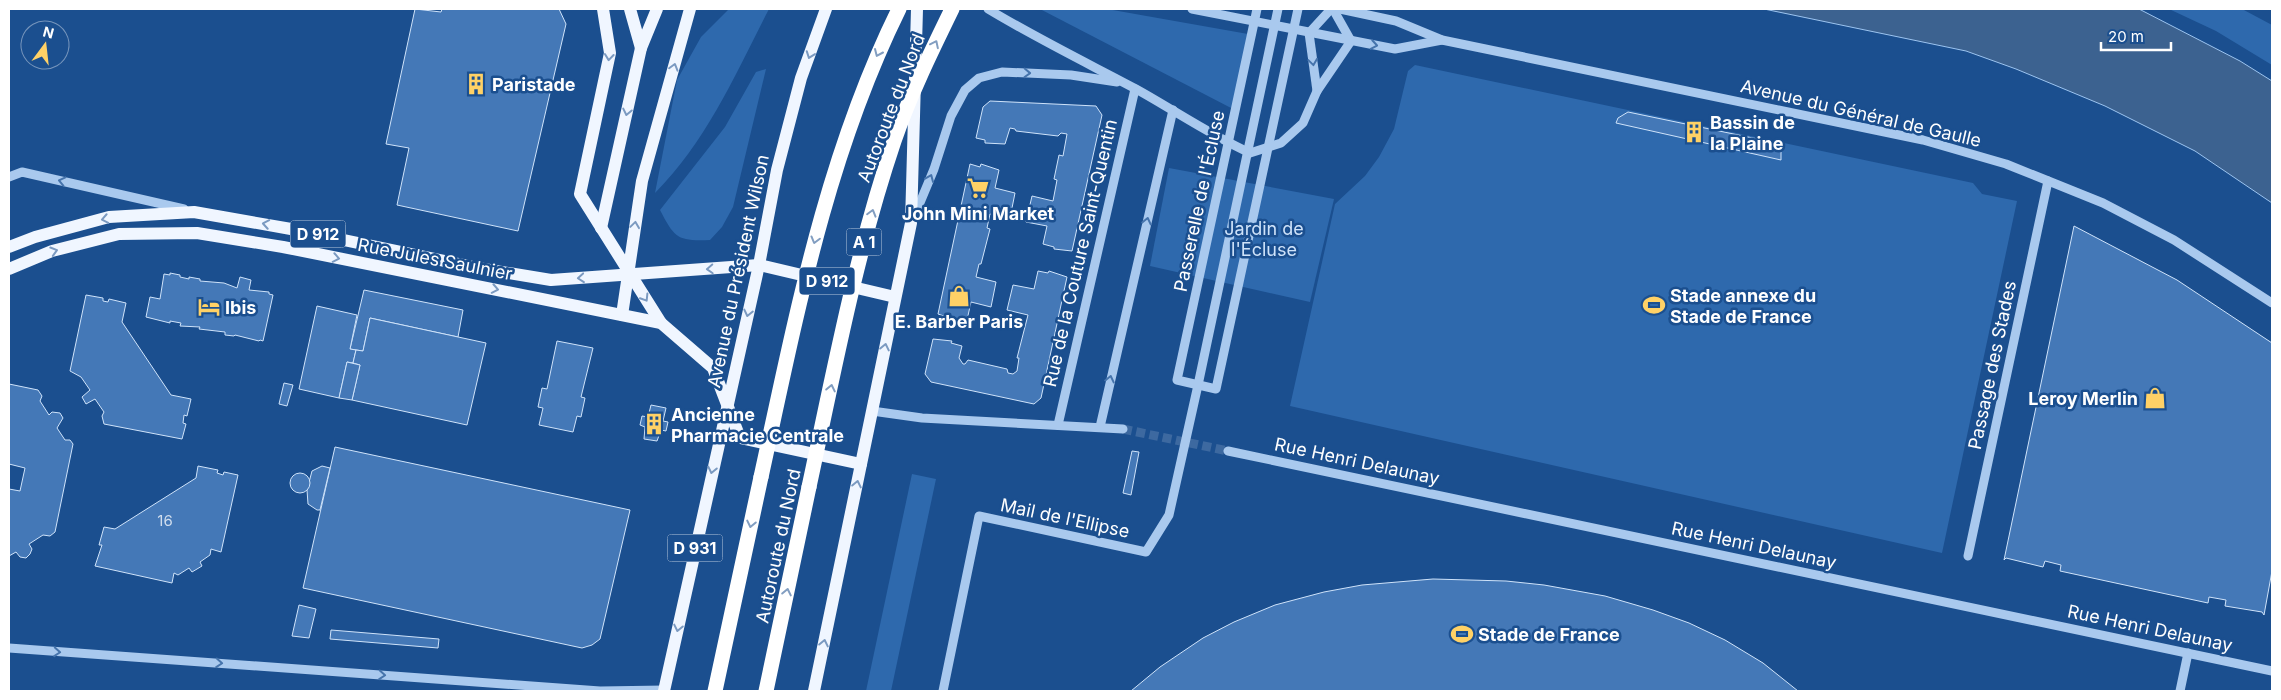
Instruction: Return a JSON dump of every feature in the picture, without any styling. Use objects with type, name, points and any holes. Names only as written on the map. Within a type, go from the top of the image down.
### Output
[{"type":"highway","name":"Autoroute du Nord","points":[[715,691],[799,304],[832,180],[861,94],[899,9]]},
{"type":"highway","name":"Autoroute du Nord","points":[[766,691],[851,295],[882,179],[919,78],[952,9]]},
{"type":"main road","points":[[603,9],[610,53],[580,194],[661,323]]},
{"type":"main road","points":[[630,9],[641,48]]},
{"type":"main road","points":[[601,228],[641,48],[657,9]]},
{"type":"main road","name":"Avenue du Président Wilson","points":[[664,691],[726,405],[759,265],[777,170],[801,78],[826,9]]},
{"type":"main road","points":[[814,691],[911,223],[917,9]]},
{"type":"main road","points":[[622,315],[642,181],[691,10]]},
{"type":"main road","name":"Rue Jules Saulnier","points":[[9,247],[35,236],[109,218],[194,212],[291,229],[478,268],[551,280],[759,265]]},
{"type":"main road","name":"Rue Jules Saulnier","points":[[9,269],[52,251],[119,234],[197,233],[284,247],[661,323],[713,368],[726,405]]},
{"type":"main road","name":"D 912","points":[[759,265],[895,297]]},
{"type":"main road","name":"D 912","points":[[726,405],[740,438],[861,464]]},
{"type":"street","points":[[988,9],[1173,110],[1223,141],[1250,153],[1281,143],[1303,123],[1318,91],[1351,41],[1332,9],[1309,32],[1318,91]]},
{"type":"street","name":"Avenue du Général de Gaulle","points":[[1192,9],[1395,49],[1442,40]]},
{"type":"street","name":"Passerelle de l'Écluse","points":[[1198,385],[1178,380],[1257,9]]},
{"type":"street","points":[[1278,9],[1198,385],[1216,389],[1298,9]]},
{"type":"street","name":"Avenue du Général de Gaulle","points":[[1340,9],[1396,21],[1442,40],[1923,140],[2006,164],[2103,203],[2174,240],[2272,303]]},
{"type":"street","points":[[911,223],[934,169],[951,116],[965,90],[979,78],[1002,72],[1062,74],[1124,84]]},
{"type":"street","name":"Rue de la Couture Saint-Quentin","points":[[1058,424],[1135,89]]},
{"type":"street","points":[[1100,426],[1173,110]]},
{"type":"street","points":[[9,177],[22,172],[194,212]]},
{"type":"street","name":"Passage des Stades","points":[[1968,556],[2048,181]]},
{"type":"street","name":"Mail de l'Ellipse","points":[[943,691],[979,516],[1146,552],[1170,514],[1198,385]]},
{"type":"street","points":[[872,412],[922,418],[1100,426],[1122,429]]},
{"type":"street","name":"Rue Henri Delaunay","points":[[1228,451],[2272,671]]},
{"type":"street","points":[[9,648],[600,691],[664,691]]},
{"type":"street","points":[[2180,691],[2188,652]]},
{"type":"green space","points":[[729,9],[769,9],[732,82],[705,129],[673,173],[655,193],[677,80],[701,37]]},
{"type":"green space","points":[[1040,9],[1107,9],[1248,34],[1233,109]]},
{"type":"green space","points":[[2169,9],[2242,9],[2272,25],[2272,65],[2216,31]]},
{"type":"green space","name":"Stade annexe du Stade de France","points":[[1415,65],[1973,183],[1982,194],[2017,201],[1942,553],[1290,406],[1335,204],[1365,176],[1379,157],[1394,129],[1408,71]]},
{"type":"green space","points":[[766,69],[733,207],[722,227],[710,240],[684,239],[674,232],[660,210],[725,127],[756,72]]},
{"type":"green space","name":"Jardin de l'Écluse","points":[[1169,168],[1334,199],[1310,302],[1150,266]]},
{"type":"green space","points":[[912,474],[936,479],[891,691],[866,691]]},
{"type":"shaded area","points":[[1764,9],[2139,9],[2240,61],[2272,81],[2272,203],[2195,151],[2105,106],[2016,69],[1966,51]]},
{"type":"building","name":"Paristade","points":[[415,9],[441,12],[442,9],[559,9],[566,24],[518,231],[397,205],[409,148],[386,144]]},
{"type":"building","points":[[990,101],[1096,106],[1102,115],[1072,251],[1054,249],[1054,247],[1043,244],[1047,226],[1026,222],[1032,196],[1053,201],[1057,180],[1054,179],[1059,155],[1063,156],[1067,134],[1061,133],[1058,136],[1016,131],[1010,128],[1005,144],[985,143],[985,140],[976,138],[983,107]]},
{"type":"building","name":"Bassin de la Plaine","points":[[1628,112],[1772,142],[1781,152],[1781,160],[1616,123],[1618,118]]},
{"type":"building","points":[[970,164],[980,167],[981,164],[999,170],[995,188],[1015,193],[1010,218],[990,214],[987,228],[990,229],[976,277],[996,282],[991,307],[971,302],[967,320],[957,318],[956,320],[938,314]]},
{"type":"building","name":"Leroy Merlin","points":[[2074,226],[2177,280],[2272,343],[2272,571],[2264,615],[2262,612],[2225,606],[2226,600],[2209,597],[2208,603],[2060,571],[2061,565],[2045,561],[2043,567],[2006,558],[2004,560]]},
{"type":"building","points":[[1038,271],[1048,273],[1049,271],[1067,277],[1041,398],[1034,404],[931,382],[925,374],[933,339],[952,341],[951,343],[962,346],[959,358],[963,364],[968,360],[1007,369],[1008,373],[1013,374],[1017,371],[1019,358],[1017,358],[1028,315],[1007,310],[1013,285],[1034,289]]},
{"type":"building","name":"Ibis","points":[[170,273],[189,279],[189,277],[200,279],[200,281],[224,283],[237,288],[240,277],[251,280],[249,290],[269,292],[269,294],[273,295],[263,341],[235,335],[225,335],[225,332],[199,329],[200,327],[180,326],[181,323],[170,321],[170,323],[146,317],[150,297],[160,299],[164,274],[170,275]]},
{"type":"building","points":[[364,290],[463,310],[458,337],[370,318],[363,351],[350,349]]},
{"type":"building","points":[[86,295],[103,298],[103,301],[108,302],[109,299],[126,303],[122,322],[171,395],[191,399],[187,416],[184,415],[183,423],[186,424],[182,439],[104,424],[102,416],[104,412],[95,399],[86,404],[82,397],[90,390],[81,377],[70,371]]},
{"type":"building","points":[[317,306],[357,315],[350,349],[356,350],[353,363],[347,362],[339,398],[299,389]]},
{"type":"building","points":[[370,318],[486,343],[467,425],[352,400],[360,365],[353,363],[356,350],[363,351]]},
{"type":"building","points":[[557,341],[593,348],[581,397],[585,398],[581,417],[577,416],[573,432],[539,425],[543,408],[538,407],[542,388],[547,389]]},
{"type":"building","points":[[347,362],[360,365],[352,400],[339,398]]},
{"type":"building","points":[[284,383],[293,385],[287,406],[279,404]]},
{"type":"building","points":[[9,384],[38,390],[42,396],[40,401],[49,415],[52,412],[60,413],[63,418],[57,428],[65,440],[70,440],[73,444],[55,532],[50,536],[43,535],[29,544],[32,549],[26,558],[20,557],[16,552],[9,556],[9,489],[20,491],[25,468],[9,464]]},
{"type":"building","name":"Ancienne Pharmacie Centrale","points":[[651,405],[666,408],[663,421],[668,422],[666,431],[661,430],[657,441],[644,439],[645,427],[640,425],[642,416],[648,417]]},
{"type":"building","points":[[335,447],[630,510],[600,639],[592,645],[582,648],[303,588]]},
{"type":"building","points":[[1132,451],[1139,452],[1131,495],[1123,493]]},
{"type":"building","points":[[198,466],[218,470],[217,473],[223,475],[224,472],[238,475],[221,552],[211,549],[210,555],[200,562],[202,566],[192,572],[189,568],[178,575],[174,573],[172,583],[95,566],[102,545],[99,545],[104,527],[115,529],[196,478]]},
{"type":"building","points":[[322,466],[330,468],[320,510],[317,510],[308,504],[307,490],[312,471]]},
{"type":"building","points":[[300,473],[307,476],[310,483],[307,490],[300,493],[293,490],[290,483],[293,476]]},
{"type":"building","name":"Stade de France","points":[[1433,579],[1506,581],[1544,585],[1605,596],[1653,610],[1689,623],[1725,640],[1763,663],[1798,691],[1131,691],[1160,667],[1203,638],[1234,622],[1275,605],[1324,592],[1362,585]]},
{"type":"building","points":[[299,605],[316,609],[309,638],[292,636]]},
{"type":"building","points":[[331,630],[439,639],[438,648],[330,639]]},
{"type":"tunnel","points":[[1123,429],[1228,451]]},
{"type":"place","name":"Paristade","points":[[476,84]]},
{"type":"place","name":"Bassin de la Plaine","points":[[1694,132]]},
{"type":"place","name":"John Mini Market","points":[[978,188]]},
{"type":"place","name":"E. Barber Paris","points":[[959,296]]},
{"type":"place","name":"Stade annexe du Stade de France","points":[[1654,305]]},
{"type":"place","name":"Ibis","points":[[209,307]]},
{"type":"place","name":"Leroy Merlin","points":[[2155,398]]},
{"type":"place","name":"Ancienne Pharmacie Centrale","points":[[654,424]]},
{"type":"place","name":"Stade de France","points":[[1462,634]]}]
